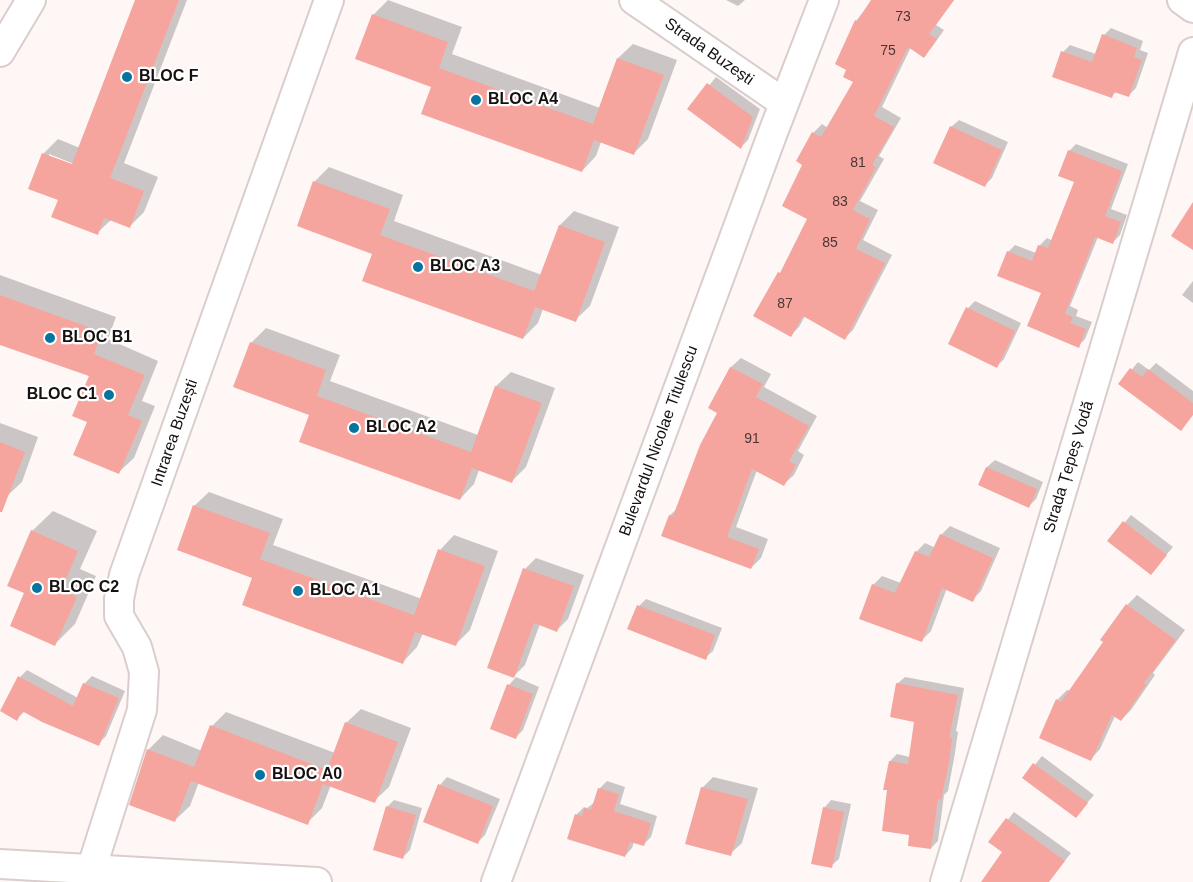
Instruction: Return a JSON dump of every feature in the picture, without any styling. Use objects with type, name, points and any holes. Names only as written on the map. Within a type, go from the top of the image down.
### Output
[{"type":"street","points":[[0,52],[31,0]]},
{"type":"street","name":"Intrarea Buzești","points":[[91,870],[142,710],[144,672],[137,647],[119,616],[119,599],[124,575],[329,0]]},
{"type":"street","name":"Strada Buzești","points":[[634,0],[784,104]]},
{"type":"street","name":"Bulevardul Nicolae Titulescu","points":[[496,882],[824,0]]},
{"type":"street","points":[[1182,0],[1193,8]]},
{"type":"street","name":"Strada Țepeș Vodă","points":[[945,882],[1193,52]]},
{"type":"street","points":[[0,864],[317,882]]},
{"type":"building","name":"BLOC F","points":[[135,0],[179,0],[110,178],[144,191],[130,228],[104,218],[98,235],[51,217],[58,200],[28,189],[42,153],[72,164]]},
{"type":"building","points":[[871,0],[954,0],[929,34],[937,39],[924,58],[908,47],[874,116],[894,127],[872,165],[876,167],[853,210],[870,219],[856,249],[885,263],[845,340],[803,316],[791,337],[753,316],[778,272],[780,273],[807,219],[782,206],[802,165],[796,161],[812,132],[821,137],[853,82],[843,77],[846,70],[835,64],[855,20],[857,21]]},
{"type":"building","name":"BLOC A4","points":[[372,14],[448,42],[439,68],[593,124],[617,58],[664,75],[634,155],[594,140],[582,172],[421,114],[431,87],[355,59]]},
{"type":"building","points":[[1102,34],[1137,48],[1134,57],[1142,60],[1129,97],[1114,92],[1112,98],[1052,77],[1061,51],[1092,62]]},
{"type":"building","points":[[707,83],[753,117],[741,149],[687,109]]},
{"type":"building","points":[[950,126],[1002,150],[985,187],[933,163]]},
{"type":"building","points":[[1068,150],[1122,171],[1105,216],[1121,222],[1113,244],[1095,237],[1065,314],[1073,317],[1070,323],[1086,329],[1079,348],[1027,326],[1041,293],[997,276],[1007,251],[1032,261],[1038,245],[1048,248],[1074,182],[1058,176]]},
{"type":"building","name":"BLOC A3","points":[[313,181],[390,209],[380,235],[534,291],[559,225],[605,242],[576,322],[535,307],[523,339],[362,281],[372,254],[297,226]]},
{"type":"building","points":[[1193,202],[1193,250],[1171,236]]},
{"type":"building","points":[[0,295],[102,332],[94,354],[145,375],[128,415],[142,421],[119,474],[73,455],[87,422],[72,416],[89,376],[0,345]]},
{"type":"building","points":[[966,307],[1015,331],[997,368],[948,344]]},
{"type":"building","name":"BLOC A2","points":[[250,342],[326,370],[317,396],[471,452],[495,386],[542,403],[512,483],[472,468],[460,500],[299,442],[309,415],[233,387]]},
{"type":"building","points":[[730,367],[763,384],[756,397],[809,426],[789,461],[796,465],[784,486],[752,469],[727,537],[759,549],[751,569],[661,536],[669,515],[673,516],[700,445],[717,413],[708,408]]},
{"type":"building","points":[[1130,368],[1142,377],[1148,369],[1193,403],[1193,415],[1181,431],[1118,384]]},
{"type":"building","points":[[0,442],[25,452],[2,512],[0,512]]},
{"type":"building","points":[[986,467],[1037,489],[1029,508],[978,485]]},
{"type":"building","name":"BLOC A1","points":[[193,505],[270,533],[260,559],[414,615],[438,549],[485,566],[456,646],[415,632],[403,664],[242,605],[252,578],[177,550]]},
{"type":"building","points":[[1123,521],[1167,555],[1151,575],[1107,541]]},
{"type":"building","name":"BLOC C2","points":[[31,530],[78,551],[61,590],[77,597],[55,646],[10,626],[24,593],[7,586]]},
{"type":"building","points":[[940,534],[993,558],[973,602],[942,588],[922,642],[859,619],[872,584],[895,593],[915,551],[929,557]]},
{"type":"building","points":[[523,568],[574,586],[557,632],[534,623],[514,678],[487,668]]},
{"type":"building","points":[[1126,604],[1176,640],[1144,683],[1146,685],[1121,721],[1112,715],[1091,761],[1039,738],[1056,699],[1061,702],[1103,642],[1100,640]]},
{"type":"building","points":[[637,605],[715,635],[706,660],[627,629]]},
{"type":"building","points":[[18,676],[73,706],[83,683],[119,698],[99,746],[22,711],[17,721],[0,711]]},
{"type":"building","points":[[896,683],[958,695],[949,738],[952,738],[949,762],[941,800],[938,799],[931,849],[908,846],[909,835],[882,831],[887,790],[883,790],[889,761],[908,764],[914,722],[890,717]]},
{"type":"building","points":[[507,684],[533,694],[516,739],[490,729]]},
{"type":"building","name":"BLOC A0","points":[[345,722],[398,742],[375,803],[323,784],[308,825],[191,781],[175,822],[129,805],[147,749],[194,767],[210,725],[327,770]]},
{"type":"building","points":[[1033,763],[1088,803],[1076,818],[1022,778]]},
{"type":"building","points":[[438,784],[493,806],[478,844],[423,822]]},
{"type":"building","points":[[701,787],[748,799],[731,856],[685,844]]},
{"type":"building","points":[[598,788],[619,794],[614,811],[651,823],[644,846],[630,842],[625,857],[567,839],[575,814],[582,816],[584,808],[591,810]]},
{"type":"building","points":[[386,806],[416,815],[403,859],[373,850]]},
{"type":"building","points":[[823,807],[844,812],[832,868],[811,864]]},
{"type":"building","points":[[1006,818],[1065,861],[1049,882],[981,882],[1002,852],[988,842]]},
{"type":"place","name":"BLOC F","points":[[127,77]]},
{"type":"place","name":"BLOC A4","points":[[476,100]]},
{"type":"place","name":"BLOC A3","points":[[418,267]]},
{"type":"place","name":"BLOC B1","points":[[50,338]]},
{"type":"place","name":"BLOC C1","points":[[109,395]]},
{"type":"place","name":"BLOC A2","points":[[354,428]]},
{"type":"place","name":"BLOC C2","points":[[37,588]]},
{"type":"place","name":"BLOC A1","points":[[298,591]]},
{"type":"place","name":"BLOC A0","points":[[260,775]]}]
